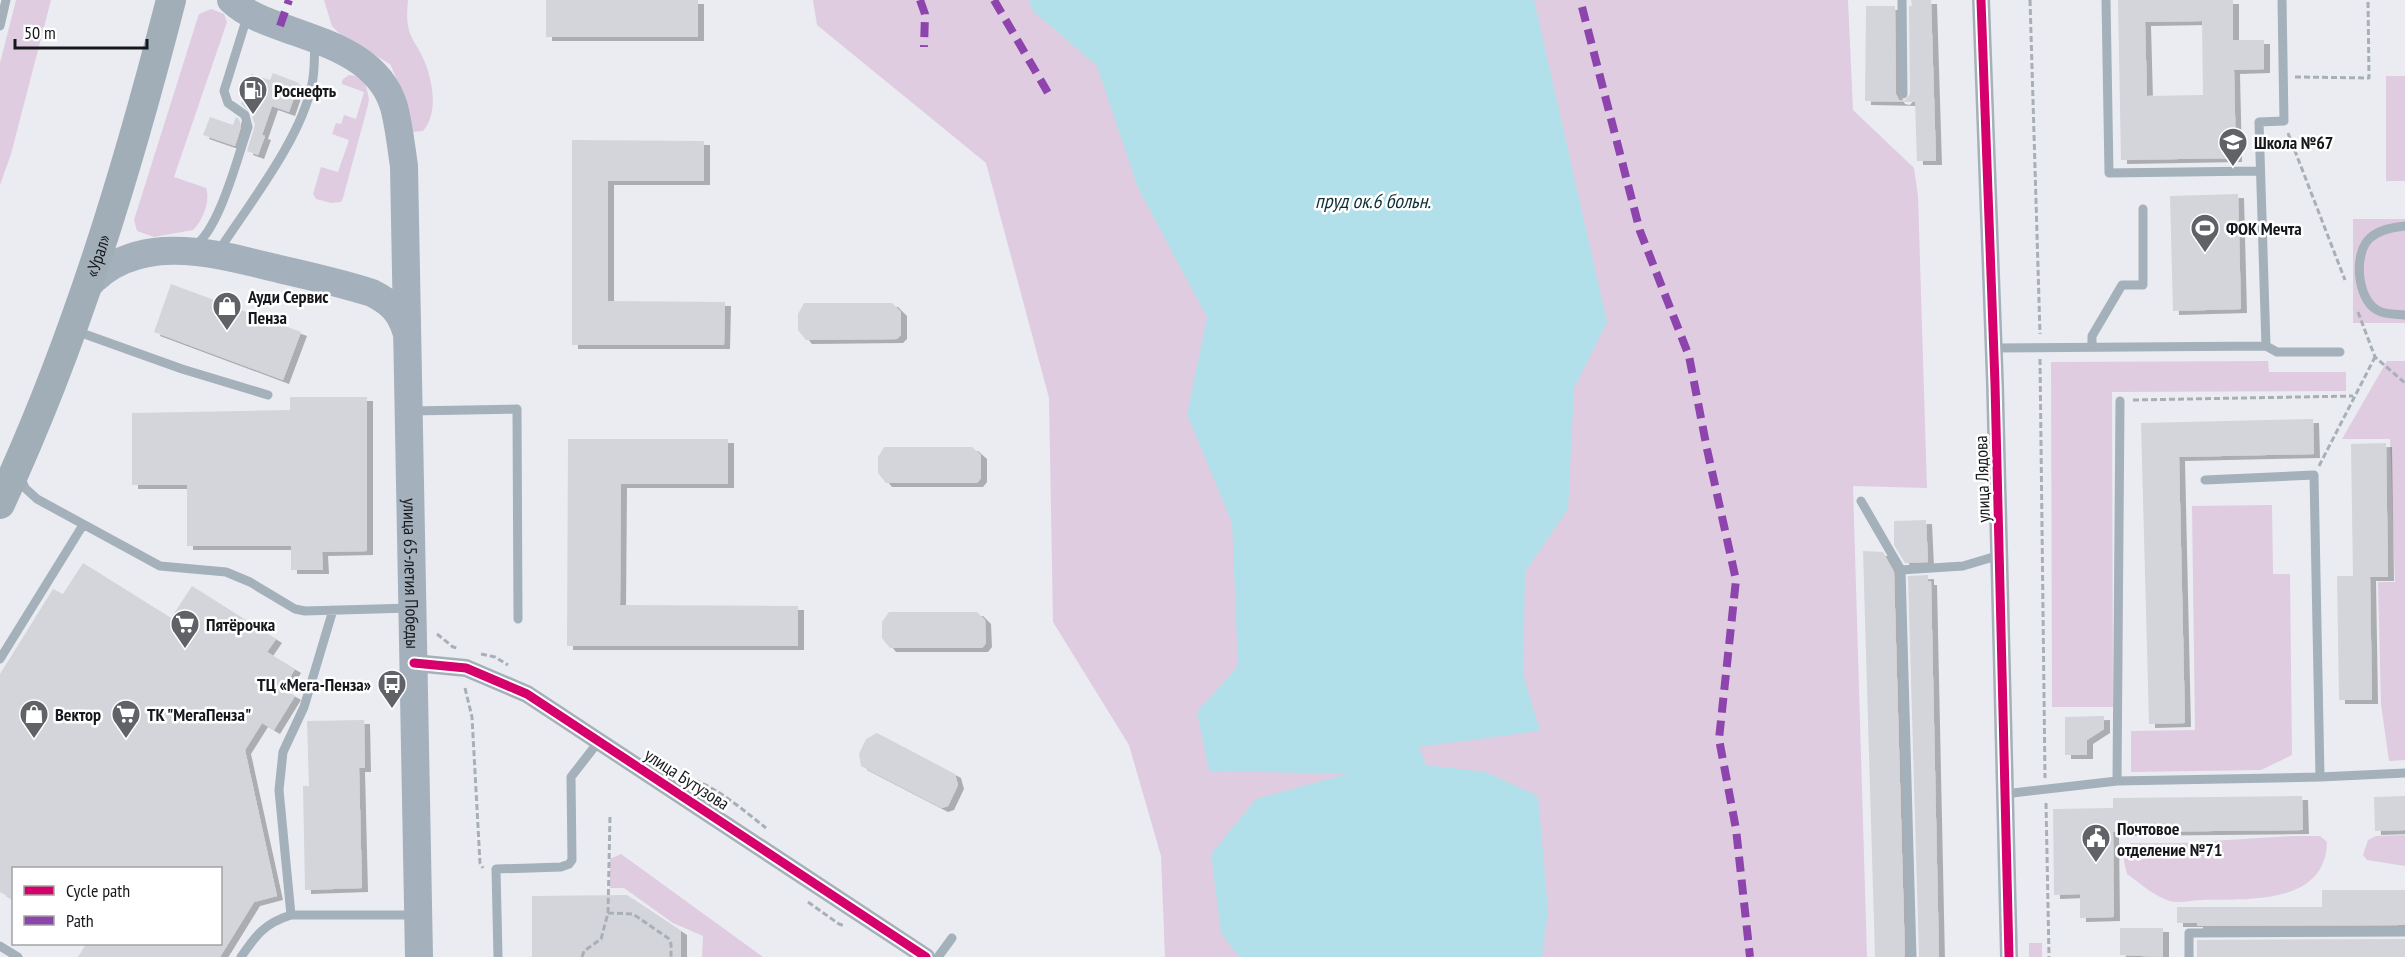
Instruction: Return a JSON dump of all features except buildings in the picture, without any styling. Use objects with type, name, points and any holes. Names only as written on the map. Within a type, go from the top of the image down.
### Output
[{"type":"highway","name":"«Урал»","points":[[11,457],[72,330],[86,288],[96,233],[152,0]]},
{"type":"highway","name":"«Урал»","points":[[9,501],[11,457],[54,324],[128,162],[171,0]]},
{"type":"main road","name":"улица 65-летия Победы","points":[[240,7],[345,52],[362,62],[386,89],[393,105],[404,166],[419,957]]},
{"type":"main road","points":[[96,233],[148,249],[217,254],[372,293],[393,305],[402,318],[407,333]]},
{"type":"main road","points":[[86,288],[101,272],[118,262],[172,251]]},
{"type":"street","name":"улица Лядова","points":[[1981,0],[1994,348],[2009,957]]},
{"type":"street","name":"улица Бутузова","points":[[414,663],[466,668],[527,694],[926,957]]},
{"type":"lane","points":[[0,26],[6,0]]},
{"type":"lane","points":[[1902,0],[1903,94]]},
{"type":"lane","points":[[2106,0],[2109,172],[2259,171]]},
{"type":"lane","points":[[2266,346],[2259,122],[2284,121],[2282,0]]},
{"type":"lane","points":[[172,251],[196,245],[211,228],[248,127],[245,115],[228,103],[224,91],[240,7]]},
{"type":"lane","points":[[217,254],[295,133],[313,82],[315,39]]},
{"type":"lane","points":[[2092,346],[2092,336],[2122,285],[2143,285],[2144,209]]},
{"type":"lane","points":[[2405,226],[2379,232],[2367,240],[2361,255],[2360,285],[2365,300],[2377,310],[2405,315]]},
{"type":"lane","points":[[72,330],[182,369],[267,395]]},
{"type":"lane","points":[[1994,348],[2266,346],[2277,352],[2340,352]]},
{"type":"lane","points":[[2117,781],[2120,400]]},
{"type":"lane","points":[[409,411],[517,408],[518,619]]},
{"type":"lane","points":[[11,457],[25,488],[37,500],[160,566],[226,572],[250,582],[295,609],[413,608]]},
{"type":"lane","points":[[2205,480],[2314,475],[2320,777]]},
{"type":"lane","points":[[9,501],[37,500]]},
{"type":"lane","points":[[1861,501],[1901,570],[1912,957]]},
{"type":"lane","points":[[0,659],[83,525]]},
{"type":"lane","points":[[1960,554],[1963,566]]},
{"type":"lane","points":[[1901,570],[1963,566],[2000,555]]},
{"type":"lane","points":[[291,915],[279,790],[283,752],[303,707],[333,610]]},
{"type":"lane","points":[[498,957],[496,869],[561,867],[570,864],[572,860],[571,777],[599,741]]},
{"type":"lane","points":[[2004,794],[2117,781],[2405,773]]},
{"type":"lane","points":[[241,957],[263,928],[274,920],[291,915],[418,915]]},
{"type":"lane","points":[[2189,957],[2189,933],[2405,932]]},
{"type":"lane","points":[[938,957],[952,938]]},
{"type":"lane","points":[[0,946],[18,957]]},
{"type":"path","points":[[2029,0],[2040,347],[2049,957]]},
{"type":"path","points":[[2283,77],[2369,78],[2368,0]]},
{"type":"path","points":[[2284,121],[2346,282]]},
{"type":"path","points":[[2354,303],[2375,357],[2405,383]]},
{"type":"path","points":[[2314,475],[2375,357]]},
{"type":"path","points":[[2120,400],[2353,396]]},
{"type":"path","points":[[413,608],[441,639],[453,647],[460,648]]},
{"type":"path","points":[[464,684],[472,717],[480,863],[483,868],[496,869]]},
{"type":"path","points":[[582,957],[584,951],[601,939],[608,913],[610,816]]},
{"type":"path","points":[[608,913],[632,914],[644,921],[668,938],[671,944],[671,957]]},
{"type":"shaded area","points":[[16,0],[51,0],[11,154],[0,185],[0,63]]},
{"type":"shaded area","points":[[324,0],[408,0],[409,29],[425,63],[433,93],[431,114],[423,131],[413,132],[398,82],[390,64],[341,35],[332,26]]},
{"type":"shaded area","points":[[813,0],[1848,0],[1853,110],[1914,168],[1918,196],[1927,488],[1853,486],[1867,957],[1165,957],[1161,856],[1129,745],[1053,622],[1049,398],[986,163],[817,25]]},
{"type":"shaded area","points":[[211,9],[224,14],[227,22],[174,177],[206,188],[206,204],[193,230],[154,237],[137,231],[134,220],[199,14]]},
{"type":"shaded area","points":[[349,75],[356,76],[365,82],[369,99],[343,198],[341,202],[331,203],[316,199],[313,194],[321,167],[338,172],[349,140],[332,134],[336,123],[341,124],[344,115],[356,119],[364,92],[342,84],[342,80]]},
{"type":"shaded area","points":[[2386,76],[2405,76],[2405,181],[2386,181]]},
{"type":"shaded area","points":[[2353,219],[2405,219],[2405,323],[2353,323]]},
{"type":"shaded area","points":[[2268,361],[2269,372],[2346,372],[2346,391],[2112,392],[2113,707],[2052,707],[2051,362]]},
{"type":"shaded area","points":[[2387,361],[2405,361],[2405,760],[2389,761],[2381,704],[2378,582],[2395,582],[2390,439],[2342,439]]},
{"type":"shaded area","points":[[2272,505],[2273,574],[2290,574],[2292,755],[2261,770],[2131,772],[2131,731],[2195,730],[2192,506]]},
{"type":"shaded area","points":[[2405,835],[2405,866],[2367,860],[2363,855],[2368,840],[2376,836]]},
{"type":"shaded area","points":[[2320,836],[2327,842],[2323,863],[2314,878],[2299,888],[2262,898],[2170,901],[2153,893],[2127,874],[2124,861],[2126,848],[2131,843],[2179,843]]},
{"type":"shaded area","points":[[621,854],[763,957],[702,957],[703,936],[673,923],[624,888],[610,888],[610,859]]},
{"type":"shaded area","points":[[2029,943],[2042,943],[2042,957],[2029,957]]},
{"type":"water","name":"пруд ок.6 больн.","points":[[1029,0],[1534,0],[1607,322],[1574,388],[1568,509],[1525,572],[1523,674],[1540,731],[1419,747],[1426,765],[1486,772],[1538,796],[1548,911],[1542,957],[1239,957],[1221,933],[1211,854],[1256,799],[1347,774],[1209,771],[1197,712],[1238,666],[1232,523],[1187,414],[1207,317],[1138,188],[1097,66],[1032,10]]},
{"type":"marked path","points":[[280,26],[289,0]]},
{"type":"marked path","points":[[920,0],[925,14],[924,47]]},
{"type":"marked path","points":[[994,0],[1051,98]]},
{"type":"marked path","points":[[1582,7],[1640,231],[1689,356],[1736,580],[1719,739],[1736,829],[1750,957]]},
{"type":"cycle path","points":[[1981,0],[1995,384],[2009,957]]},
{"type":"cycle path","points":[[414,663],[466,668],[527,694],[926,957]]},
{"type":"place","name":"Роснефть","points":[[253,116]]},
{"type":"place","name":"Школа №67","points":[[2233,168]]},
{"type":"place","name":"ФОК Мечта","points":[[2205,254]]},
{"type":"place","name":"Ауди Сервис Пенза","points":[[227,332]]},
{"type":"place","name":"Пятёрочка","points":[[185,650]]},
{"type":"place","name":"ТЦ «Мега-Пенза»","points":[[392,710]]},
{"type":"place","name":"Вектор","points":[[34,740]]},
{"type":"place","name":"ТК \"МегаПенза\"","points":[[126,740]]},
{"type":"place","name":"Почтовое отделение №71","points":[[2096,864]]}]
